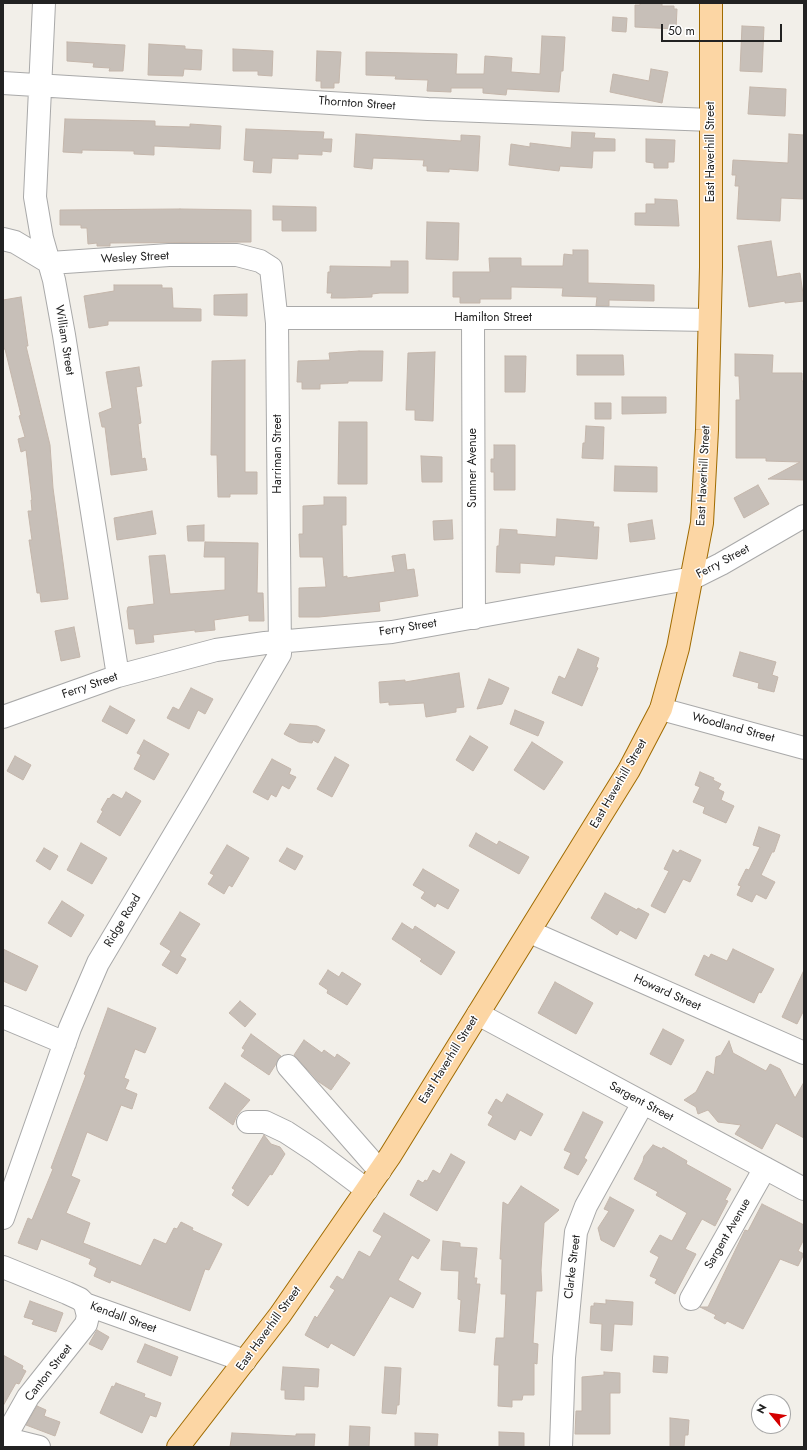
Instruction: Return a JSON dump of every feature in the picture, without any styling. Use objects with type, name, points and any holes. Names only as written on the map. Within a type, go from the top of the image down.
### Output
[{"type":"main road","name":"East Haverhill Street","points":[[178,1447],[280,1315],[380,1171],[530,932],[629,770],[661,709],[678,648],[693,578],[702,524],[704,498],[709,320],[711,3]]},
{"type":"street","name":"William Street","points":[[44,3],[35,196],[42,238],[50,263],[64,335],[118,676]]},
{"type":"street","name":"Thornton Street","points":[[3,83],[428,109],[711,120]]},
{"type":"street","points":[[3,240],[15,242],[50,263]]},
{"type":"street","name":"Wesley Street","points":[[50,263],[168,255],[237,255],[260,261],[271,268]]},
{"type":"street","name":"Harriman Street","points":[[271,268],[277,318],[280,642]]},
{"type":"street","name":"Hamilton Street","points":[[277,318],[709,320]]},
{"type":"street","name":"Sumner Avenue","points":[[473,318],[474,618]]},
{"type":"street","name":"Ferry Street","points":[[3,717],[118,676],[216,650],[280,642],[392,632],[693,578],[721,564],[804,516]]},
{"type":"street","name":"Ridge Road","points":[[3,1218],[65,1043],[98,963],[280,654],[280,642]]},
{"type":"street","name":"Woodland Street","points":[[661,709],[804,748]]},
{"type":"street","name":"Howard Street","points":[[530,932],[804,1053]]},
{"type":"street","name":"Sargent Street","points":[[478,1014],[804,1189]]},
{"type":"street","points":[[3,1017],[65,1043]]},
{"type":"street","points":[[288,1066],[380,1171]]},
{"type":"street","name":"Clarke Street","points":[[561,1447],[564,1358],[576,1232],[586,1206],[643,1103]]},
{"type":"street","points":[[248,1122],[265,1122],[286,1132],[315,1151],[367,1190]]},
{"type":"street","name":"Sargent Avenue","points":[[691,1299],[765,1168]]},
{"type":"street","name":"Kendall Street","points":[[3,1267],[67,1293],[80,1299],[85,1304],[245,1361]]},
{"type":"street","name":"Canton Street","points":[[3,1439],[28,1397],[86,1324],[88,1316],[85,1304]]},
{"type":"street","points":[[3,1439],[39,1447]]},
{"type":"building","points":[[640,3],[662,3],[662,6],[674,6],[674,9],[677,9],[676,29],[635,27],[635,5],[640,5]]},
{"type":"building","points":[[613,17],[627,18],[626,32],[612,31]]},
{"type":"building","points":[[742,26],[764,27],[762,72],[740,71]]},
{"type":"building","points":[[542,36],[565,37],[563,71],[561,71],[559,92],[507,89],[506,95],[483,93],[483,88],[451,88],[451,92],[427,91],[428,80],[395,79],[396,76],[366,75],[366,52],[457,54],[456,74],[484,74],[485,56],[512,58],[511,72],[540,74]]},
{"type":"building","points":[[67,42],[125,45],[123,71],[109,71],[110,68],[93,67],[94,63],[67,61]]},
{"type":"building","points":[[149,44],[185,46],[185,49],[202,50],[201,70],[184,69],[183,76],[148,75]]},
{"type":"building","points":[[233,49],[273,51],[272,76],[258,75],[258,71],[233,71]]},
{"type":"building","points":[[317,51],[341,52],[339,83],[334,83],[334,88],[321,88],[321,81],[316,81]]},
{"type":"building","points":[[651,69],[668,72],[662,103],[610,92],[613,74],[649,81]]},
{"type":"building","points":[[750,87],[786,89],[785,116],[748,114]]},
{"type":"building","points":[[65,119],[155,121],[155,126],[190,127],[190,124],[221,126],[220,149],[154,146],[154,155],[134,154],[134,151],[82,150],[82,153],[63,152]]},
{"type":"building","points":[[246,129],[324,132],[323,139],[332,139],[331,152],[322,151],[322,155],[298,154],[298,159],[272,158],[271,173],[253,172],[254,161],[244,160]]},
{"type":"building","points":[[572,132],[595,133],[594,138],[615,139],[615,151],[593,151],[592,168],[560,166],[559,171],[509,165],[511,144],[530,147],[530,143],[571,148]]},
{"type":"building","points":[[356,134],[461,141],[461,135],[480,136],[478,171],[449,169],[449,172],[427,171],[427,166],[423,166],[424,160],[373,158],[372,169],[354,167]]},
{"type":"building","points":[[789,134],[804,135],[804,199],[781,198],[780,221],[737,219],[739,186],[735,186],[736,175],[732,175],[733,160],[788,163]]},
{"type":"building","points":[[646,139],[675,140],[674,162],[668,162],[668,168],[654,168],[654,163],[646,162]]},
{"type":"building","points":[[655,199],[677,200],[679,226],[635,225],[635,213],[646,213],[646,204],[655,204]]},
{"type":"building","points":[[273,206],[316,207],[316,231],[282,231],[282,220],[273,220]]},
{"type":"building","points":[[60,210],[251,210],[251,242],[110,243],[110,246],[97,246],[97,243],[88,244],[87,228],[81,228],[81,225],[60,225]]},
{"type":"building","points":[[427,222],[459,223],[458,260],[426,259]]},
{"type":"building","points":[[771,241],[777,277],[800,273],[804,301],[785,303],[785,301],[749,307],[738,246]]},
{"type":"building","points":[[573,250],[588,250],[588,283],[654,285],[654,301],[609,300],[609,306],[596,306],[597,297],[562,296],[563,288],[511,287],[511,299],[480,299],[480,303],[460,303],[460,297],[453,297],[453,272],[490,272],[489,258],[521,258],[521,266],[563,266],[564,254],[573,255]]},
{"type":"building","points":[[391,261],[408,261],[408,293],[380,293],[372,294],[372,297],[331,298],[332,293],[327,293],[328,272],[330,272],[330,266],[391,267]]},
{"type":"building","points":[[114,285],[162,285],[162,288],[172,288],[173,308],[201,309],[201,321],[108,321],[108,325],[89,328],[84,296],[114,291]]},
{"type":"building","points":[[247,294],[247,316],[214,315],[214,295]]},
{"type":"building","points":[[21,297],[28,346],[26,346],[50,445],[53,488],[68,599],[41,602],[40,593],[37,593],[29,540],[32,540],[28,511],[32,511],[32,500],[26,450],[21,452],[18,439],[25,437],[5,349],[3,349],[3,300]]},
{"type":"building","points":[[383,351],[382,381],[348,381],[348,383],[320,384],[320,389],[302,389],[302,382],[297,382],[298,361],[330,360],[329,353]]},
{"type":"building","points":[[435,352],[433,421],[415,420],[415,410],[406,410],[408,353]]},
{"type":"building","points":[[735,354],[773,355],[772,373],[802,373],[802,381],[804,381],[804,480],[768,479],[800,462],[766,461],[766,458],[736,458],[736,400],[740,400],[739,376],[735,376]]},
{"type":"building","points":[[577,355],[623,355],[624,375],[577,375]]},
{"type":"building","points":[[505,356],[526,356],[525,392],[505,392]]},
{"type":"building","points":[[245,360],[245,472],[257,472],[257,494],[230,494],[230,497],[218,497],[217,455],[211,455],[212,361]]},
{"type":"building","points":[[139,367],[142,386],[136,387],[141,423],[138,424],[142,459],[145,458],[147,470],[111,475],[105,427],[102,427],[99,413],[112,408],[106,372]]},
{"type":"building","points":[[622,397],[666,397],[666,413],[622,414]]},
{"type":"building","points":[[595,403],[611,403],[611,419],[595,419]]},
{"type":"building","points":[[339,422],[367,422],[367,484],[338,484]]},
{"type":"building","points":[[586,426],[604,427],[603,459],[582,458]]},
{"type":"building","points":[[494,445],[515,445],[515,490],[494,490],[494,472],[491,472],[491,459],[494,459]]},
{"type":"building","points":[[421,456],[442,457],[442,482],[422,482]]},
{"type":"building","points":[[615,466],[657,467],[657,492],[614,491]]},
{"type":"building","points":[[758,485],[769,504],[744,518],[734,498]]},
{"type":"building","points":[[324,497],[346,497],[346,525],[342,525],[343,577],[347,576],[347,578],[395,572],[392,556],[405,554],[407,570],[414,569],[418,596],[379,602],[380,611],[319,617],[299,617],[299,588],[326,587],[323,557],[300,557],[299,534],[303,534],[303,506],[324,505]]},
{"type":"building","points":[[152,511],[156,534],[117,540],[114,518]]},
{"type":"building","points":[[557,519],[594,522],[593,527],[599,527],[597,559],[555,556],[554,565],[520,563],[520,573],[496,572],[497,546],[499,546],[500,529],[517,530],[517,534],[556,537]]},
{"type":"building","points":[[452,520],[453,539],[434,540],[433,521]]},
{"type":"building","points":[[652,520],[655,539],[630,542],[628,524]]},
{"type":"building","points":[[204,525],[204,541],[188,541],[187,526]]},
{"type":"building","points":[[205,542],[258,543],[257,593],[263,593],[264,621],[249,621],[249,615],[214,620],[215,630],[195,632],[195,630],[153,635],[154,642],[136,644],[134,629],[129,629],[127,611],[128,607],[154,604],[149,556],[165,555],[170,594],[225,590],[225,557],[204,557]]},
{"type":"building","points":[[74,627],[80,657],[61,661],[55,631]]},
{"type":"building","points":[[578,649],[599,658],[596,667],[598,668],[582,706],[552,693],[559,676],[565,679]]},
{"type":"building","points":[[740,652],[776,662],[772,675],[778,677],[774,692],[758,688],[759,683],[733,676]]},
{"type":"building","points":[[459,673],[464,707],[456,708],[456,712],[426,717],[424,703],[389,705],[389,702],[380,703],[379,682],[405,680],[405,682]]},
{"type":"building","points":[[489,679],[509,688],[502,704],[477,709]]},
{"type":"building","points":[[191,688],[213,699],[205,714],[198,710],[189,729],[167,718],[173,707],[179,710]]},
{"type":"building","points":[[110,706],[135,720],[127,734],[102,721]]},
{"type":"building","points":[[515,710],[544,722],[538,736],[510,724]]},
{"type":"building","points":[[290,724],[317,726],[325,730],[318,743],[313,740],[312,743],[299,742],[284,734]]},
{"type":"building","points":[[470,736],[488,747],[473,771],[456,760]]},
{"type":"building","points":[[144,740],[169,754],[154,780],[134,769],[141,755],[137,753]]},
{"type":"building","points":[[532,742],[563,762],[544,790],[514,770]]},
{"type":"building","points":[[15,756],[31,765],[23,780],[7,771]]},
{"type":"building","points":[[335,757],[349,765],[332,797],[317,789]]},
{"type":"building","points":[[272,759],[291,769],[289,774],[296,777],[289,789],[282,785],[276,797],[271,794],[268,800],[253,792]]},
{"type":"building","points":[[700,772],[714,778],[713,780],[721,784],[718,789],[724,792],[721,800],[734,806],[726,823],[703,813],[705,807],[693,802],[700,787],[695,785]]},
{"type":"building","points":[[126,792],[141,801],[120,836],[97,822],[103,811],[101,810],[108,798],[109,799],[113,794],[122,799]]},
{"type":"building","points":[[759,827],[780,835],[774,852],[772,852],[761,875],[775,882],[766,899],[756,894],[752,902],[737,895],[741,886],[738,885],[746,869],[749,870],[760,847],[753,845]]},
{"type":"building","points":[[476,833],[497,845],[499,841],[529,857],[519,874],[469,846]]},
{"type":"building","points":[[81,843],[107,858],[92,884],[67,870]]},
{"type":"building","points":[[227,845],[249,858],[232,887],[229,885],[224,894],[208,884],[214,875],[210,873]]},
{"type":"building","points":[[44,848],[58,856],[50,870],[36,861]]},
{"type":"building","points":[[287,848],[303,856],[295,870],[279,861]]},
{"type":"building","points":[[673,850],[678,853],[680,850],[701,860],[690,882],[683,879],[665,913],[651,906],[669,871],[664,869]]},
{"type":"building","points":[[423,869],[459,890],[448,909],[437,903],[435,907],[421,898],[425,892],[413,885]]},
{"type":"building","points":[[605,893],[637,910],[638,908],[649,914],[636,939],[620,930],[617,935],[591,918]]},
{"type":"building","points":[[62,901],[84,915],[71,937],[48,923]]},
{"type":"building","points":[[180,912],[200,924],[180,956],[186,959],[177,974],[162,965],[171,951],[160,944]]},
{"type":"building","points":[[402,923],[413,930],[415,926],[455,952],[441,975],[420,961],[422,959],[392,939]]},
{"type":"building","points":[[3,949],[38,966],[26,991],[3,981]]},
{"type":"building","points":[[733,949],[774,969],[761,993],[759,992],[754,1003],[695,975],[704,955],[709,958],[711,954],[727,961]]},
{"type":"building","points":[[328,970],[339,977],[342,972],[361,984],[347,1005],[327,993],[328,990],[319,984]]},
{"type":"building","points":[[804,970],[804,1010],[797,1024],[782,1017]]},
{"type":"building","points":[[555,982],[593,1003],[576,1034],[538,1013]]},
{"type":"building","points":[[240,1001],[256,1014],[245,1027],[229,1013]]},
{"type":"building","points":[[108,1008],[156,1028],[145,1053],[135,1049],[124,1078],[129,1080],[125,1089],[137,1094],[132,1109],[121,1105],[107,1141],[87,1132],[71,1176],[80,1180],[66,1213],[90,1223],[83,1243],[141,1266],[154,1239],[166,1244],[174,1228],[177,1229],[181,1222],[193,1228],[192,1230],[222,1244],[209,1270],[205,1269],[190,1311],[111,1280],[110,1283],[94,1276],[97,1268],[89,1264],[91,1259],[41,1239],[37,1250],[18,1243],[28,1218],[32,1220],[53,1169],[51,1168],[86,1075],[84,1074]]},
{"type":"building","points":[[663,1029],[684,1040],[671,1065],[650,1054]]},
{"type":"building","points":[[251,1034],[281,1056],[269,1075],[241,1056],[245,1050],[242,1048]]},
{"type":"building","points":[[304,1040],[322,1053],[324,1050],[335,1058],[337,1054],[350,1063],[331,1090],[319,1082],[294,1055]]},
{"type":"building","points":[[729,1041],[733,1053],[766,1071],[770,1064],[780,1069],[795,1098],[804,1082],[804,1138],[776,1123],[762,1149],[735,1134],[741,1125],[718,1122],[708,1110],[698,1114],[696,1107],[684,1100],[696,1092],[707,1071],[714,1075],[716,1057],[721,1055]]},
{"type":"building","points":[[225,1083],[250,1100],[237,1115],[233,1125],[209,1108]]},
{"type":"building","points":[[507,1094],[543,1114],[531,1136],[520,1130],[515,1140],[488,1125],[493,1116],[488,1113],[496,1099],[502,1103]]},
{"type":"building","points":[[583,1112],[603,1122],[584,1158],[587,1160],[578,1175],[564,1168],[571,1153],[564,1150]]},
{"type":"building","points":[[264,1135],[271,1144],[280,1147],[285,1154],[272,1175],[270,1174],[248,1206],[232,1195],[235,1190],[232,1188]]},
{"type":"building","points":[[653,1145],[662,1149],[663,1147],[687,1161],[686,1164],[731,1189],[725,1200],[728,1201],[715,1226],[702,1219],[685,1249],[696,1254],[675,1294],[655,1283],[657,1279],[650,1276],[659,1257],[650,1252],[660,1235],[672,1241],[687,1213],[656,1195],[658,1192],[634,1179],[644,1156]]},
{"type":"building","points":[[451,1154],[465,1162],[437,1211],[410,1195],[418,1180],[423,1183],[425,1180],[427,1181],[433,1170],[440,1174]]},
{"type":"building","points":[[521,1186],[559,1210],[544,1223],[541,1270],[542,1291],[536,1291],[533,1343],[538,1344],[537,1364],[534,1363],[534,1395],[523,1395],[522,1400],[512,1400],[512,1407],[498,1406],[499,1365],[494,1365],[496,1338],[504,1338],[506,1294],[501,1294],[502,1259],[500,1259],[503,1202],[508,1205]]},
{"type":"building","points":[[610,1197],[634,1210],[614,1247],[601,1240],[598,1228],[609,1211],[604,1209]]},
{"type":"building","points":[[762,1204],[804,1225],[804,1239],[798,1251],[804,1254],[798,1266],[780,1259],[743,1329],[727,1321],[725,1324],[714,1318],[716,1315],[700,1307],[708,1307],[745,1230],[748,1231]]},
{"type":"building","points":[[384,1213],[430,1240],[418,1259],[412,1255],[398,1280],[421,1293],[413,1308],[390,1296],[354,1356],[331,1343],[328,1348],[305,1335],[315,1316],[317,1318],[335,1290],[330,1287],[337,1276],[343,1280],[359,1251],[370,1257],[382,1236],[373,1231]]},
{"type":"building","points":[[443,1241],[460,1243],[460,1247],[477,1248],[474,1278],[477,1278],[476,1284],[480,1284],[475,1333],[459,1331],[461,1300],[458,1299],[459,1271],[441,1270]]},
{"type":"building","points":[[606,1300],[633,1302],[632,1325],[614,1324],[612,1351],[601,1350],[602,1324],[590,1323],[591,1306],[594,1306],[594,1303],[606,1304]]},
{"type":"building","points":[[30,1301],[63,1313],[56,1332],[32,1324],[34,1320],[24,1317]]},
{"type":"building","points":[[97,1330],[109,1337],[102,1350],[89,1344]]},
{"type":"building","points":[[145,1344],[178,1357],[171,1376],[137,1362]]},
{"type":"building","points":[[3,1355],[23,1366],[22,1369],[26,1371],[19,1384],[16,1383],[3,1406]]},
{"type":"building","points":[[654,1356],[668,1357],[667,1373],[653,1372]]},
{"type":"building","points":[[283,1367],[319,1369],[318,1387],[304,1386],[304,1400],[285,1399],[285,1390],[281,1390]]},
{"type":"building","points":[[385,1367],[401,1368],[399,1405],[397,1405],[396,1414],[382,1413]]},
{"type":"building","points":[[604,1372],[620,1373],[620,1393],[610,1393],[610,1434],[575,1434],[576,1411],[582,1411],[582,1377],[604,1375]]},
{"type":"building","points":[[116,1383],[145,1394],[144,1397],[161,1403],[156,1417],[150,1415],[142,1433],[100,1413],[112,1386],[114,1387]]},
{"type":"building","points":[[37,1406],[46,1410],[44,1416],[60,1422],[55,1436],[26,1425]]},
{"type":"building","points":[[670,1418],[689,1420],[688,1435],[685,1435],[684,1447],[670,1447]]},
{"type":"building","points":[[350,1426],[370,1427],[369,1447],[349,1447]]},
{"type":"building","points":[[499,1432],[524,1433],[524,1447],[499,1447]]},
{"type":"building","points":[[232,1433],[296,1436],[296,1434],[315,1434],[314,1447],[230,1447]]},
{"type":"building","points":[[415,1433],[438,1434],[437,1447],[415,1447]]}]
